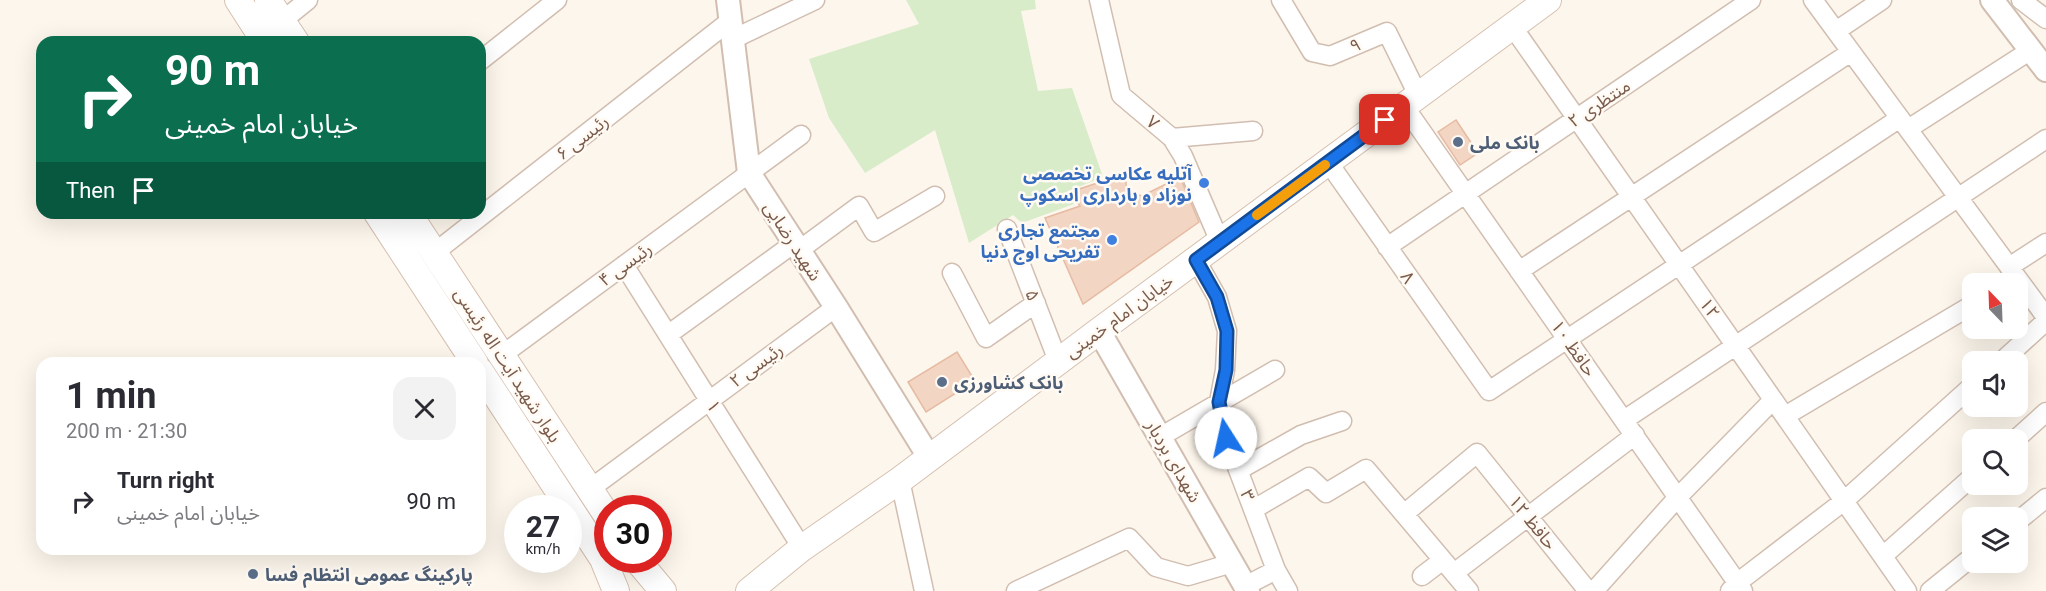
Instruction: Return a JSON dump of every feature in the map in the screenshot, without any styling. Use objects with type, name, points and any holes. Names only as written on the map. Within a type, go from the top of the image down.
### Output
[{"type":"main road","points":[[238,0],[261,36]]},
{"type":"main road","name":"خیابان امام خمینی","points":[[749,591],[802,548],[900,480],[1548,0]]},
{"type":"main road","points":[[275,10],[292,36]]},
{"type":"main road","name":"بلوار شهید آیت اله رئیسی","points":[[381,219],[471,357]]},
{"type":"main road","name":"بلوار شهید آیت اله رئیسی","points":[[412,219],[594,495]]},
{"type":"main road","name":"بلوار شهید آیت اله رئیسی","points":[[486,379],[603,559],[616,591]]},
{"type":"main road","points":[[648,573],[663,591]]},
{"type":"street","points":[[275,10],[309,0]]},
{"type":"street","points":[[486,57],[557,0]]},
{"type":"street","name":"رئیسی ۶","points":[[486,212],[731,20],[815,0]]},
{"type":"street","name":"۷","points":[[1099,0],[1121,95],[1172,138],[1183,156],[1220,242]]},
{"type":"street","name":"۹","points":[[1281,0],[1312,52],[1330,56],[1387,32],[1411,101]]},
{"type":"street","name":"منتظری ۲","points":[[1387,247],[1751,0]]},
{"type":"street","points":[[1813,0],[1958,197],[2009,273]]},
{"type":"street","points":[[1836,31],[1882,0]]},
{"type":"street","points":[[1992,0],[2046,70]]},
{"type":"street","points":[[2021,0],[2046,19]]},
{"type":"street","name":"شهید رضایی","points":[[731,20],[748,173],[836,307],[929,457]]},
{"type":"street","name":"۱۲","points":[[1512,26],[1883,556],[1899,587]]},
{"type":"street","points":[[1567,339],[1679,264],[1904,123],[2031,50]]},
{"type":"street","points":[[1519,271],[1851,52]]},
{"type":"street","name":"حافظ ۱۰","points":[[1411,101],[1465,193],[1678,497],[1736,588]]},
{"type":"street","points":[[1172,138],[1253,131]]},
{"type":"street","name":"رئیسی ۴","points":[[502,355],[801,135]]},
{"type":"street","points":[[1624,420],[2046,138]]},
{"type":"street","name":"۸","points":[[1328,162],[1489,391],[1567,339]]},
{"type":"street","points":[[669,334],[859,206],[874,232],[935,195]]},
{"type":"street","name":"رئیسی ۶","points":[[434,253],[477,219]]},
{"type":"street","name":"۵","points":[[1007,229],[1058,361]]},
{"type":"street","points":[[2014,273],[2046,243]]},
{"type":"street","name":"۳","points":[[1196,260],[1217,297],[1227,331],[1226,370],[1219,402],[1226,438],[1276,570],[1288,591]]},
{"type":"street","name":"۱","points":[[624,265],[802,548]]},
{"type":"street","points":[[952,273],[986,338],[1036,303]]},
{"type":"street","points":[[2013,351],[2046,319],[2028,297]]},
{"type":"street","name":"رئیسی ۲","points":[[590,489],[836,307]]},
{"type":"street","points":[[1785,416],[1962,311]]},
{"type":"street","name":"شهدای بردبار","points":[[1099,331],[1247,588]]},
{"type":"street","points":[[1160,437],[1275,370]]},
{"type":"street","points":[[1736,588],[1844,501],[1962,396]]},
{"type":"street","points":[[1594,591],[1678,497],[1773,400]]},
{"type":"street","points":[[2027,429],[2046,412]]},
{"type":"street","points":[[1239,470],[1301,435],[1342,421]]},
{"type":"street","points":[[1422,576],[1448,566],[1528,515],[1635,435]]},
{"type":"street","name":"حافظ ۱۲","points":[[1404,514],[1477,453],[1588,591]]},
{"type":"street","points":[[1254,509],[1309,477],[1326,493],[1366,469],[1469,591]]},
{"type":"street","points":[[900,480],[924,591]]},
{"type":"street","points":[[1883,556],[1962,486]]},
{"type":"street","points":[[2028,513],[2046,498]]},
{"type":"street","points":[[1016,591],[1129,538],[1156,567],[1188,576],[1232,563]]},
{"type":"street","points":[[1930,591],[1962,565]]},
{"type":"street","points":[[1247,588],[1276,570]]},
{"type":"green space","points":[[906,0],[1035,0],[1036,9],[1021,11],[1038,91],[1072,88],[1103,177],[1066,192],[1074,204],[1022,223],[1013,215],[969,243],[935,130],[865,173],[829,118],[809,59],[919,24]]},
{"type":"building","name":"بانک ملی","points":[[1456,120],[1478,153],[1460,165],[1438,132]]},
{"type":"building","points":[[1125,174],[1127,192],[1142,196],[1180,177],[1199,222],[1083,304],[1045,218],[1080,206],[1070,192]]},
{"type":"building","name":"بانک کشاورزی","points":[[957,352],[975,381],[926,412],[908,382]]},
{"type":"slow traffic","points":[[1257,215],[1325,165]]},
{"type":"place","name":"بانک ملی","points":[[1458,142]]},
{"type":"place","name":"آتلیه عکاسی تخصصی نوزاد و بارداری اسکوپ","points":[[1204,183]]},
{"type":"place","name":"مجتمع تجاری تفریحی اوج دنیا","points":[[1112,240]]},
{"type":"place","name":"بانک کشاورزی","points":[[942,382]]},
{"type":"place","name":"پارکینگ عمومی انتظام فسا","points":[[253,574]]},
{"type":"route","points":[[1226,438],[1219,402],[1226,370],[1227,331],[1217,297],[1196,260],[1385,120]]}]
